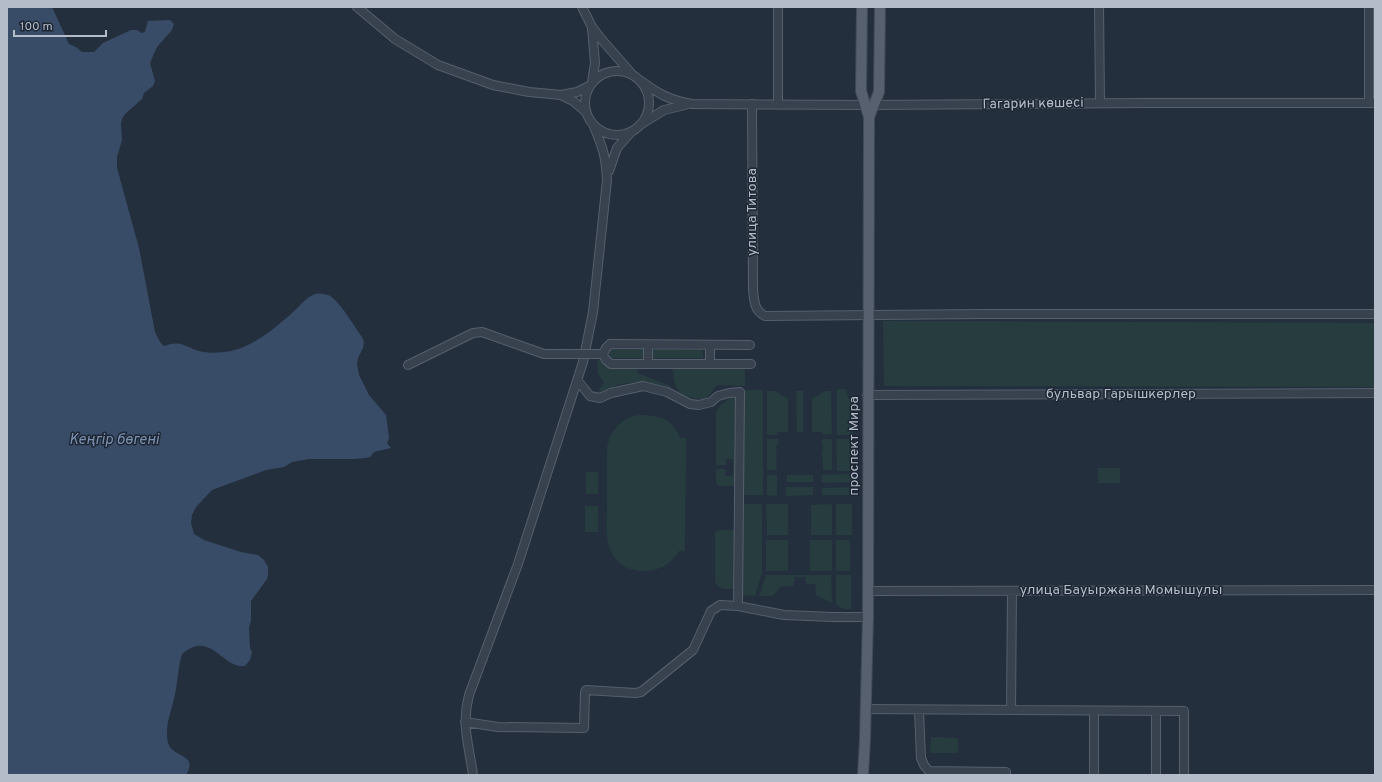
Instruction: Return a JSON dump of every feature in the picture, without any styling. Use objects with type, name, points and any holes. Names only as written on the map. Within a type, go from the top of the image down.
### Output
[{"type":"main road","name":"проспект Мира","points":[[862,7],[861,91],[870,105],[867,395],[868,616],[866,709],[862,775]]},
{"type":"main road","points":[[870,105],[879,92],[880,7]]},
{"type":"street","points":[[358,7],[394,40],[438,65],[493,84],[529,92],[561,95],[577,92],[591,84],[600,75],[610,71],[622,71],[633,75]]},
{"type":"street","points":[[1099,7],[1100,103]]},
{"type":"street","points":[[1369,7],[1372,103]]},
{"type":"street","points":[[583,8],[592,27],[633,75],[654,90],[675,101],[692,104]]},
{"type":"street","points":[[776,8],[778,104]]},
{"type":"street","points":[[586,112],[585,97],[591,84],[595,64],[592,27]]},
{"type":"street","points":[[640,124],[647,113],[649,100],[648,93],[641,81]]},
{"type":"street","points":[[473,775],[465,722],[465,708],[468,695],[518,564],[578,381],[593,312],[607,180],[606,166],[603,146],[586,112],[573,101],[561,95]]},
{"type":"street","name":"Гагарин көшесі","points":[[692,104],[870,105],[1372,103]]},
{"type":"street","points":[[607,180],[617,148],[631,132],[640,124],[664,110],[676,106],[692,104]]},
{"type":"street","name":"улица Титова","points":[[752,104],[753,296],[757,310],[760,314],[765,316],[868,315]]},
{"type":"street","points":[[593,124],[604,132],[611,134],[624,134],[631,132]]},
{"type":"street","points":[[868,315],[1375,314]]},
{"type":"street","points":[[408,364],[473,333],[482,332],[544,354],[602,354]]},
{"type":"street","points":[[602,354],[610,344],[750,344]]},
{"type":"street","points":[[648,345],[648,364]]},
{"type":"street","points":[[710,345],[710,364]]},
{"type":"street","points":[[602,354],[611,364],[751,364]]},
{"type":"street","points":[[578,381],[590,396],[600,398],[611,393],[643,386],[667,392],[690,404],[699,405],[711,402],[718,396],[740,392],[738,606]]},
{"type":"street","name":"бульвар Гарышкерлер","points":[[867,395],[1375,393]]},
{"type":"street","name":"улица Бауыржана Момышулы","points":[[868,590],[1375,590]]},
{"type":"street","points":[[1011,710],[1012,591]]},
{"type":"street","points":[[465,722],[498,727],[584,728],[586,690],[641,692],[693,650],[711,611],[720,605],[738,606],[784,615],[833,617],[868,616]]},
{"type":"street","points":[[866,709],[1184,711],[1184,775]]},
{"type":"street","points":[[919,710],[921,758],[929,771],[1006,772],[1006,775]]},
{"type":"street","points":[[1094,711],[1094,775]]},
{"type":"street","points":[[1156,711],[1156,775]]},
{"type":"green space","points":[[883,321],[1375,323],[1375,387],[884,386]]},
{"type":"green space","points":[[610,350],[643,350],[643,358],[610,358]]},
{"type":"green space","points":[[653,350],[703,350],[703,358],[653,358]]},
{"type":"green space","points":[[597,360],[600,360],[603,365],[637,365],[638,373],[668,385],[670,388],[657,384],[638,382],[618,385],[603,392],[598,391],[604,383],[598,373]]},
{"type":"green space","points":[[673,366],[745,366],[745,386],[717,385],[705,400],[689,397],[679,392],[676,388]]},
{"type":"green space","points":[[837,389],[846,389],[848,398],[853,398],[853,435],[837,435]]},
{"type":"green space","points":[[744,390],[763,390],[763,495],[744,495]]},
{"type":"green space","points":[[767,391],[775,391],[788,399],[788,432],[777,432],[777,435],[767,435]]},
{"type":"green space","points":[[796,391],[803,391],[803,432],[797,432]]},
{"type":"green space","points":[[825,391],[831,391],[832,434],[823,435],[822,432],[812,432],[812,399]]},
{"type":"green space","points":[[737,394],[736,484],[734,486],[719,486],[716,483],[716,469],[725,469],[725,476],[733,476],[733,459],[726,459],[726,465],[716,465],[716,412],[720,406]]},
{"type":"green space","points":[[639,415],[664,419],[673,426],[680,438],[686,438],[685,552],[679,551],[672,560],[660,568],[644,571],[629,569],[617,560],[609,547],[607,530],[608,442],[617,426],[627,419]]},
{"type":"green space","points":[[767,439],[778,439],[778,445],[776,445],[777,470],[767,470]]},
{"type":"green space","points":[[822,439],[832,439],[832,470],[822,470]]},
{"type":"green space","points":[[836,439],[853,439],[853,471],[837,471]]},
{"type":"green space","points":[[1098,468],[1120,468],[1120,483],[1098,483]]},
{"type":"green space","points":[[586,472],[598,472],[598,494],[586,494]]},
{"type":"green space","points":[[853,474],[853,482],[822,483],[822,475]]},
{"type":"green space","points":[[767,475],[777,475],[777,496],[767,495]]},
{"type":"green space","points":[[787,475],[813,475],[813,482],[787,482]]},
{"type":"green space","points":[[786,487],[813,487],[813,495],[786,496]]},
{"type":"green space","points":[[853,487],[853,495],[822,495],[822,488]]},
{"type":"green space","points":[[744,504],[762,504],[762,573],[755,596],[743,595],[741,593]]},
{"type":"green space","points":[[766,504],[788,504],[788,535],[767,535]]},
{"type":"green space","points":[[832,504],[832,535],[811,535],[811,505]]},
{"type":"green space","points":[[836,504],[852,504],[852,535],[836,535]]},
{"type":"green space","points":[[585,506],[598,506],[598,532],[585,532]]},
{"type":"green space","points":[[718,530],[736,530],[734,589],[721,588],[715,582],[715,532]]},
{"type":"green space","points":[[766,540],[788,540],[788,571],[766,571]]},
{"type":"green space","points":[[810,540],[832,540],[832,571],[810,571]]},
{"type":"green space","points":[[836,540],[850,540],[850,571],[836,571]]},
{"type":"green space","points":[[766,575],[831,575],[832,603],[816,595],[815,584],[806,584],[806,577],[794,577],[794,586],[780,587],[773,596],[759,596]]},
{"type":"green space","points":[[836,575],[851,575],[851,609],[844,609],[836,605]]},
{"type":"green space","points":[[931,737],[958,738],[958,753],[930,753]]},
{"type":"water","name":"Кеңгір бөгені","points":[[7,7],[52,7],[69,44],[82,52],[94,52],[103,43],[131,30],[137,30],[141,33],[145,32],[148,21],[170,20],[174,24],[172,30],[157,47],[150,63],[155,81],[153,86],[144,93],[142,99],[125,114],[122,119],[122,140],[117,157],[117,168],[139,248],[155,332],[160,342],[164,346],[170,344],[182,344],[207,353],[235,350],[250,344],[272,330],[312,295],[327,295],[338,303],[362,337],[364,342],[363,348],[358,358],[357,365],[359,375],[369,395],[386,415],[389,438],[387,443],[391,448],[374,452],[370,457],[365,458],[309,459],[292,462],[284,467],[266,470],[212,490],[196,507],[192,515],[191,523],[194,534],[204,540],[241,552],[258,555],[264,560],[268,567],[268,575],[267,579],[251,601],[251,621],[249,628],[250,648],[252,652],[250,660],[245,666],[230,662],[209,648],[201,646],[192,647],[182,654],[167,736],[170,748],[187,759],[189,763],[189,768],[186,775],[7,775]]}]
